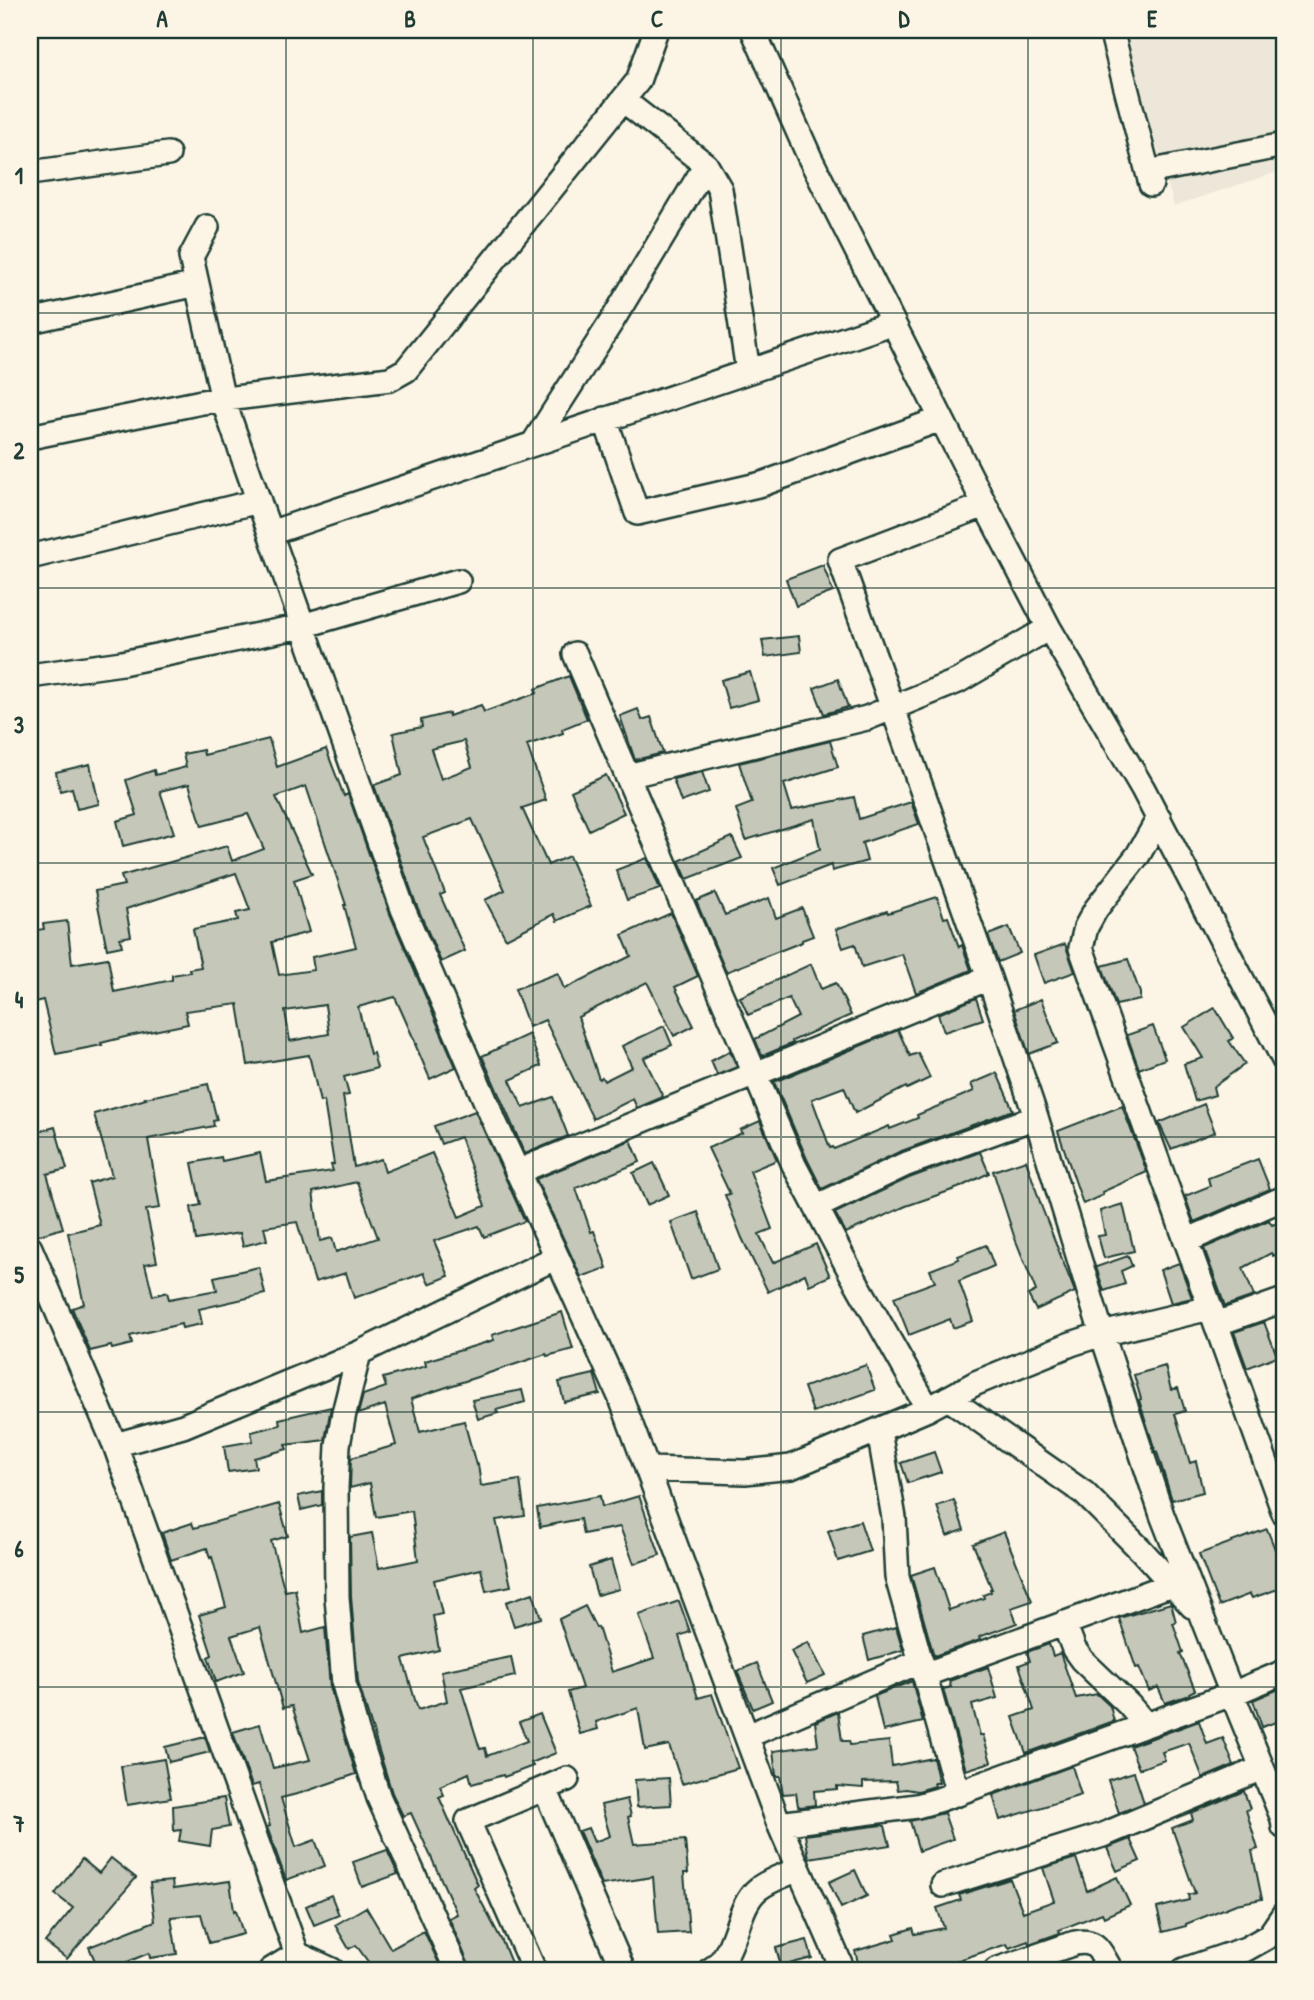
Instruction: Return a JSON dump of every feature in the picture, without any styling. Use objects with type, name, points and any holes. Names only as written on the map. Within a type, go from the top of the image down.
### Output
[{"type":"street","points":[[30,437],[202,402],[390,379],[406,370],[638,81],[656,30]]},
{"type":"street","points":[[753,30],[810,158],[940,419],[1049,628],[1159,818],[1284,1060]]},
{"type":"street","points":[[1111,30],[1150,178],[1284,145]]},
{"type":"street","points":[[623,100],[706,165],[720,189],[748,371]]},
{"type":"street","points":[[30,173],[168,154]]},
{"type":"street","points":[[533,444],[612,321],[706,165]]},
{"type":"street","points":[[207,227],[191,257],[223,400],[402,909],[517,1172],[622,1401],[779,1824],[843,1970]]},
{"type":"street","points":[[30,321],[197,284]]},
{"type":"street","points":[[270,533],[892,323]]},
{"type":"street","points":[[605,419],[637,513],[762,484],[940,419]]},
{"type":"street","points":[[30,557],[259,501]]},
{"type":"street","points":[[985,506],[841,560],[1036,1117],[1102,1334],[1162,1515],[1284,1821]]},
{"type":"street","points":[[30,676],[122,663],[302,626],[458,581]]},
{"type":"street","points":[[627,776],[867,718],[958,681],[1049,628]]},
{"type":"street","points":[[575,654],[794,1165],[928,1409]]},
{"type":"street","points":[[1159,818],[1138,855],[1096,909],[1086,926],[1081,948],[1284,1513]]},
{"type":"street","points":[[517,1172],[989,978]]},
{"type":"street","points":[[816,1207],[904,1165],[1036,1117]]},
{"type":"street","points":[[1186,1241],[1284,1198]]},
{"type":"street","points":[[30,1248],[115,1446],[297,1954],[332,1970]]},
{"type":"street","points":[[115,1446],[183,1426],[359,1353],[557,1257]]},
{"type":"street","points":[[648,1469],[745,1472],[791,1467],[928,1409],[988,1378],[1071,1344],[1102,1334],[1213,1316],[1284,1300]]},
{"type":"street","points":[[359,1353],[340,1434],[336,1488],[335,1552],[344,1684],[356,1731],[379,1798],[457,1970]]},
{"type":"street","points":[[948,1398],[1084,1493],[1141,1549],[1201,1616]]},
{"type":"street","points":[[879,1430],[894,1518],[897,1577],[958,1794]]},
{"type":"street","points":[[747,1735],[923,1668],[1065,1623],[1172,1584]]},
{"type":"street","points":[[1065,1623],[1074,1649],[1082,1660],[1146,1725]]},
{"type":"street","points":[[779,1824],[917,1806],[958,1794],[1232,1694],[1284,1672]]},
{"type":"street","points":[[943,1885],[1103,1835],[1262,1769]]},
{"type":"street","points":[[534,1970],[468,1821],[567,1779]]},
{"type":"street","points":[[545,1789],[623,1970]]},
{"type":"street","points":[[710,1970],[715,1968],[724,1956],[749,1900],[758,1889],[798,1869]]},
{"type":"street","points":[[1184,1970],[1246,1949],[1269,1936],[1284,1917]]},
{"type":"street","points":[[996,1970],[1075,1942],[1087,1941],[1095,1944],[1111,1970]]},
{"type":"street","points":[[271,1970],[297,1954]]},
{"type":"shaded area","points":[[1123,30],[1284,30],[1284,170],[1174,206]]},
{"type":"building","points":[[823,565],[833,592],[796,606],[786,579]]},
{"type":"building","points":[[799,636],[801,652],[765,657],[762,640]]},
{"type":"building","points":[[750,672],[758,700],[729,708],[721,680]]},
{"type":"building","points":[[569,676],[587,719],[562,729],[563,733],[527,745],[546,800],[522,808],[548,865],[569,856],[591,906],[557,921],[554,914],[506,939],[485,900],[505,890],[472,819],[423,837],[445,893],[440,895],[465,951],[441,962],[416,904],[374,785],[402,775],[393,733],[422,727],[421,720],[449,713],[449,716],[481,705],[484,712],[537,693],[535,689]],"holes":[[[464,741],[472,767],[441,779],[431,749]]]},
{"type":"building","points":[[838,679],[848,707],[824,714],[814,688]]},
{"type":"building","points":[[638,709],[642,720],[651,717],[663,753],[635,760],[620,716]]},
{"type":"building","points":[[269,739],[277,767],[326,749],[344,796],[348,794],[390,914],[456,1067],[430,1079],[395,997],[358,1007],[370,1054],[373,1053],[377,1068],[344,1077],[349,1095],[343,1096],[354,1167],[381,1159],[385,1172],[432,1153],[459,1217],[485,1206],[460,1137],[441,1144],[434,1126],[475,1111],[525,1221],[484,1237],[479,1226],[434,1241],[449,1276],[429,1284],[424,1273],[354,1298],[346,1273],[315,1282],[297,1222],[264,1227],[267,1240],[243,1246],[240,1233],[196,1240],[191,1207],[201,1205],[192,1163],[221,1157],[222,1161],[260,1153],[266,1181],[333,1171],[324,1101],[320,1102],[309,1055],[248,1065],[238,1004],[185,1011],[188,1024],[56,1054],[43,1000],[30,1003],[30,931],[44,929],[43,924],[67,921],[72,964],[108,958],[114,992],[172,980],[172,975],[201,967],[193,929],[238,920],[236,913],[250,910],[236,873],[126,909],[131,936],[120,938],[122,946],[107,949],[95,891],[124,885],[121,876],[227,846],[232,861],[264,849],[248,814],[202,826],[189,784],[160,791],[174,833],[123,846],[117,821],[137,815],[126,780],[154,770],[155,775],[186,767],[183,754],[203,750],[204,755]],"holes":[[[306,786],[346,905],[356,947],[312,957],[314,970],[279,975],[272,942],[309,932],[294,880],[312,874],[276,797]],[[325,1005],[329,1034],[290,1041],[285,1011]],[[357,1182],[378,1238],[336,1252],[332,1238],[320,1241],[313,1192]]]},
{"type":"building","points":[[830,741],[838,767],[784,784],[792,810],[854,797],[859,819],[911,802],[919,824],[862,843],[867,861],[832,871],[831,865],[780,885],[773,868],[820,849],[814,819],[746,840],[736,809],[752,803],[739,763]]},
{"type":"building","points":[[90,764],[99,804],[77,809],[72,788],[60,791],[56,772]]},
{"type":"building","points":[[702,772],[709,792],[681,802],[673,779]]},
{"type":"building","points":[[606,775],[624,813],[589,830],[571,791]]},
{"type":"building","points":[[732,837],[742,858],[687,879],[679,861]]},
{"type":"building","points":[[647,858],[660,889],[627,900],[616,870]]},
{"type":"building","points":[[715,893],[725,915],[769,898],[776,918],[802,908],[813,936],[726,972],[696,901]]},
{"type":"building","points":[[937,897],[944,918],[948,917],[971,970],[916,993],[902,954],[862,967],[855,944],[843,948],[836,929]]},
{"type":"building","points":[[671,913],[698,976],[675,987],[694,1026],[674,1036],[647,982],[578,1017],[599,1079],[602,1077],[604,1081],[632,1067],[622,1046],[664,1026],[672,1045],[644,1058],[663,1097],[637,1108],[633,1099],[593,1119],[545,1020],[529,1027],[515,989],[558,973],[564,989],[631,956],[622,935]]},
{"type":"building","points":[[1009,927],[1020,953],[998,962],[988,935]]},
{"type":"building","points":[[1065,944],[1075,972],[1044,983],[1034,955]]},
{"type":"building","points":[[1128,959],[1140,1000],[1116,1005],[1102,966]]},
{"type":"building","points":[[811,964],[821,989],[836,983],[851,1015],[762,1056],[755,1039],[798,1017],[789,998],[748,1015],[740,997]]},
{"type":"building","points":[[976,998],[983,1019],[944,1032],[938,1014]]},
{"type":"building","points":[[1041,999],[1058,1043],[1029,1054],[1014,1010]]},
{"type":"building","points":[[1215,1008],[1233,1038],[1229,1041],[1245,1064],[1213,1087],[1215,1095],[1195,1101],[1184,1064],[1203,1058],[1184,1027]]},
{"type":"building","points":[[1153,1026],[1165,1059],[1139,1069],[1127,1035]]},
{"type":"building","points":[[898,1030],[910,1056],[918,1053],[930,1078],[855,1113],[844,1087],[812,1099],[830,1148],[834,1149],[889,1126],[890,1129],[918,1118],[917,1115],[974,1091],[971,1084],[997,1073],[1013,1110],[899,1152],[822,1189],[774,1082]]},
{"type":"building","points":[[529,1034],[541,1066],[510,1080],[523,1108],[553,1097],[568,1136],[525,1154],[482,1056]]},
{"type":"building","points":[[730,1051],[737,1067],[717,1075],[711,1061]]},
{"type":"building","points":[[208,1084],[217,1120],[213,1121],[214,1126],[148,1139],[160,1208],[146,1210],[157,1262],[145,1264],[153,1296],[167,1292],[169,1299],[217,1290],[214,1277],[259,1267],[265,1294],[199,1309],[202,1324],[182,1328],[181,1324],[130,1336],[132,1344],[90,1351],[72,1308],[84,1304],[68,1233],[100,1225],[89,1183],[112,1176],[94,1114],[145,1098]]},
{"type":"building","points":[[1204,1104],[1215,1132],[1171,1149],[1159,1123]]},
{"type":"building","points":[[1122,1106],[1147,1172],[1102,1192],[1103,1195],[1083,1204],[1058,1131]]},
{"type":"building","points":[[760,1121],[777,1160],[750,1171],[772,1229],[759,1234],[773,1263],[816,1244],[830,1276],[809,1285],[805,1274],[768,1292],[742,1238],[725,1195],[730,1194],[708,1148],[742,1133],[740,1130]]},
{"type":"building","points":[[55,1127],[67,1169],[47,1174],[63,1228],[36,1236],[30,1234],[30,1142],[36,1141],[33,1133]]},
{"type":"building","points":[[631,1140],[640,1162],[576,1188],[607,1268],[581,1277],[536,1179]]},
{"type":"building","points":[[980,1152],[989,1173],[958,1188],[906,1206],[846,1233],[835,1213],[909,1178]]},
{"type":"building","points":[[1258,1159],[1270,1189],[1194,1222],[1185,1196],[1210,1186],[1208,1178]]},
{"type":"building","points":[[1026,1160],[1075,1292],[1036,1310],[1028,1295],[1036,1291],[1014,1236],[993,1171]]},
{"type":"building","points":[[654,1163],[669,1195],[647,1205],[633,1173]]},
{"type":"building","points":[[1123,1204],[1134,1251],[1104,1258],[1098,1236],[1105,1235],[1100,1211]]},
{"type":"building","points":[[698,1212],[718,1269],[691,1279],[671,1222]]},
{"type":"building","points":[[1269,1220],[1272,1225],[1284,1220],[1284,1251],[1273,1256],[1271,1253],[1243,1268],[1254,1296],[1225,1306],[1204,1248]]},
{"type":"building","points":[[986,1245],[994,1266],[959,1281],[973,1321],[953,1328],[950,1319],[909,1335],[894,1297],[935,1282],[930,1270]]},
{"type":"building","points":[[1128,1256],[1132,1266],[1121,1271],[1125,1284],[1104,1291],[1096,1267]]},
{"type":"building","points":[[1179,1263],[1192,1298],[1171,1303],[1160,1270]]},
{"type":"building","points":[[562,1312],[573,1349],[547,1356],[546,1354],[411,1399],[420,1432],[464,1421],[476,1465],[478,1464],[481,1486],[520,1480],[525,1516],[496,1520],[511,1586],[486,1591],[481,1569],[434,1580],[442,1614],[433,1616],[439,1650],[403,1659],[418,1710],[447,1701],[441,1671],[511,1657],[515,1676],[461,1688],[480,1749],[485,1748],[487,1756],[527,1741],[519,1722],[540,1714],[556,1753],[531,1763],[533,1766],[504,1777],[503,1775],[472,1784],[469,1773],[440,1786],[444,1795],[439,1797],[478,1885],[474,1888],[514,1970],[471,1970],[449,1918],[457,1914],[411,1813],[403,1816],[392,1793],[358,1682],[351,1596],[350,1537],[372,1533],[379,1568],[418,1560],[412,1511],[376,1517],[370,1483],[350,1488],[351,1458],[396,1445],[385,1405],[358,1414],[363,1395],[386,1387],[383,1378],[426,1366],[425,1361],[494,1340],[492,1335]]},
{"type":"building","points":[[1264,1322],[1277,1356],[1247,1368],[1234,1332]]},
{"type":"building","points":[[866,1365],[875,1390],[813,1412],[804,1387]]},
{"type":"building","points":[[1165,1366],[1171,1390],[1178,1388],[1185,1411],[1175,1414],[1190,1463],[1196,1461],[1203,1492],[1172,1500],[1139,1400],[1141,1399],[1134,1375]]},
{"type":"building","points":[[594,1374],[600,1394],[564,1402],[559,1382]]},
{"type":"building","points":[[522,1390],[525,1402],[496,1410],[498,1413],[478,1419],[472,1400]]},
{"type":"building","points":[[331,1407],[325,1440],[285,1445],[287,1449],[254,1458],[256,1468],[228,1472],[224,1446],[253,1441],[251,1432],[280,1425],[279,1419]]},
{"type":"building","points":[[934,1452],[941,1472],[908,1483],[901,1463]]},
{"type":"building","points":[[322,1491],[322,1505],[301,1510],[298,1496]]},
{"type":"building","points":[[600,1496],[602,1507],[639,1496],[660,1555],[634,1564],[620,1527],[583,1534],[580,1519],[540,1527],[537,1508]]},
{"type":"building","points":[[954,1500],[964,1530],[947,1536],[937,1506]]},
{"type":"building","points":[[279,1504],[288,1536],[271,1541],[285,1591],[295,1589],[303,1633],[325,1627],[330,1687],[356,1774],[281,1798],[296,1847],[315,1840],[325,1866],[286,1880],[267,1827],[270,1826],[259,1784],[252,1786],[233,1732],[260,1724],[273,1768],[310,1760],[292,1706],[283,1708],[260,1627],[231,1636],[244,1672],[216,1682],[208,1657],[212,1655],[199,1615],[226,1607],[212,1557],[210,1558],[207,1548],[171,1560],[162,1533],[192,1523],[194,1528]]},
{"type":"building","points":[[860,1521],[870,1551],[838,1561],[828,1531]]},
{"type":"building","points":[[1267,1529],[1284,1572],[1284,1587],[1252,1598],[1250,1594],[1219,1606],[1199,1554]]},
{"type":"building","points":[[1004,1532],[1032,1601],[1011,1608],[1017,1623],[979,1637],[980,1640],[934,1656],[911,1575],[935,1567],[949,1610],[984,1598],[983,1595],[992,1589],[973,1544]]},
{"type":"building","points":[[611,1560],[619,1589],[597,1595],[589,1567]]},
{"type":"building","points":[[533,1593],[541,1618],[514,1626],[506,1602]]},
{"type":"building","points":[[679,1601],[690,1632],[679,1636],[698,1698],[712,1694],[738,1768],[682,1784],[669,1745],[645,1750],[638,1708],[596,1722],[598,1729],[580,1734],[568,1692],[582,1688],[559,1619],[585,1606],[596,1628],[598,1627],[612,1672],[654,1658],[639,1615]]},
{"type":"building","points":[[1171,1603],[1176,1622],[1173,1623],[1183,1652],[1180,1653],[1195,1690],[1189,1695],[1165,1703],[1158,1687],[1149,1691],[1139,1667],[1136,1668],[1119,1618]]},
{"type":"building","points":[[896,1627],[903,1650],[869,1660],[863,1636]]},
{"type":"building","points":[[808,1642],[825,1675],[807,1683],[791,1651]]},
{"type":"building","points":[[1049,1644],[1053,1656],[1060,1653],[1076,1698],[1097,1694],[1110,1706],[1114,1721],[1026,1753],[1013,1717],[1034,1710],[1019,1665],[1030,1661],[1027,1652]]},
{"type":"building","points":[[757,1663],[772,1701],[753,1709],[737,1671]]},
{"type":"building","points":[[988,1667],[997,1698],[972,1705],[991,1762],[966,1770],[943,1689],[951,1687],[949,1681]]},
{"type":"building","points":[[912,1681],[923,1722],[883,1731],[875,1696]]},
{"type":"building","points":[[1279,1689],[1284,1705],[1284,1719],[1262,1727],[1253,1700]]},
{"type":"building","points":[[838,1712],[842,1741],[849,1741],[850,1745],[889,1741],[892,1766],[933,1758],[939,1783],[918,1791],[898,1790],[896,1781],[863,1782],[863,1788],[837,1786],[837,1789],[814,1791],[815,1805],[798,1806],[796,1793],[783,1794],[780,1776],[776,1776],[773,1751],[818,1745],[815,1722]]},
{"type":"building","points":[[1199,1721],[1207,1744],[1223,1738],[1234,1765],[1203,1778],[1189,1743],[1162,1752],[1165,1760],[1139,1769],[1130,1746]]},
{"type":"building","points":[[205,1737],[210,1752],[169,1762],[165,1747]]},
{"type":"building","points":[[164,1759],[171,1798],[127,1805],[121,1766]]},
{"type":"building","points":[[1072,1766],[1081,1795],[1000,1820],[993,1795]]},
{"type":"building","points":[[1134,1772],[1144,1803],[1119,1813],[1108,1780]]},
{"type":"building","points":[[669,1778],[671,1805],[637,1807],[635,1780]]},
{"type":"building","points":[[1244,1791],[1250,1809],[1246,1810],[1258,1849],[1252,1851],[1262,1899],[1236,1904],[1186,1926],[1163,1932],[1157,1908],[1189,1900],[1188,1895],[1195,1893],[1172,1828],[1193,1820],[1191,1813]]},
{"type":"building","points":[[224,1798],[229,1827],[212,1830],[210,1846],[179,1841],[181,1830],[174,1831],[173,1806]]},
{"type":"building","points":[[627,1799],[634,1844],[685,1840],[688,1873],[684,1873],[689,1932],[658,1934],[653,1877],[602,1885],[579,1831],[588,1828],[594,1842],[610,1836],[601,1805]]},
{"type":"building","points":[[944,1813],[953,1839],[919,1851],[910,1821]]},
{"type":"building","points":[[885,1826],[890,1845],[809,1858],[805,1835]]},
{"type":"building","points":[[1130,1839],[1140,1861],[1117,1871],[1107,1848]]},
{"type":"building","points":[[387,1850],[398,1874],[362,1887],[353,1862]]},
{"type":"building","points":[[111,1858],[136,1878],[67,1959],[45,1942],[73,1908],[55,1894],[82,1859],[99,1873]]},
{"type":"building","points":[[1076,1858],[1087,1891],[1117,1877],[1130,1905],[1104,1917],[1102,1913],[1029,1944],[1028,1941],[1009,1948],[1007,1944],[953,1962],[954,1967],[939,1970],[860,1970],[855,1951],[896,1939],[894,1934],[913,1928],[915,1934],[944,1928],[937,1908],[961,1900],[959,1895],[1010,1879],[1023,1912],[1054,1901],[1043,1868]]},
{"type":"building","points":[[855,1870],[867,1896],[841,1908],[829,1882]]},
{"type":"building","points":[[172,1881],[173,1889],[230,1881],[234,1911],[236,1910],[243,1934],[209,1943],[201,1914],[171,1917],[177,1954],[150,1958],[149,1953],[108,1970],[99,1970],[89,1947],[155,1921],[150,1883]]},
{"type":"building","points":[[331,1895],[339,1915],[314,1925],[306,1906]]},
{"type":"building","points":[[366,1907],[391,1949],[424,1931],[442,1970],[374,1970],[356,1945],[349,1949],[335,1925]]},
{"type":"building","points":[[807,1940],[812,1958],[781,1966],[776,1948]]}]
